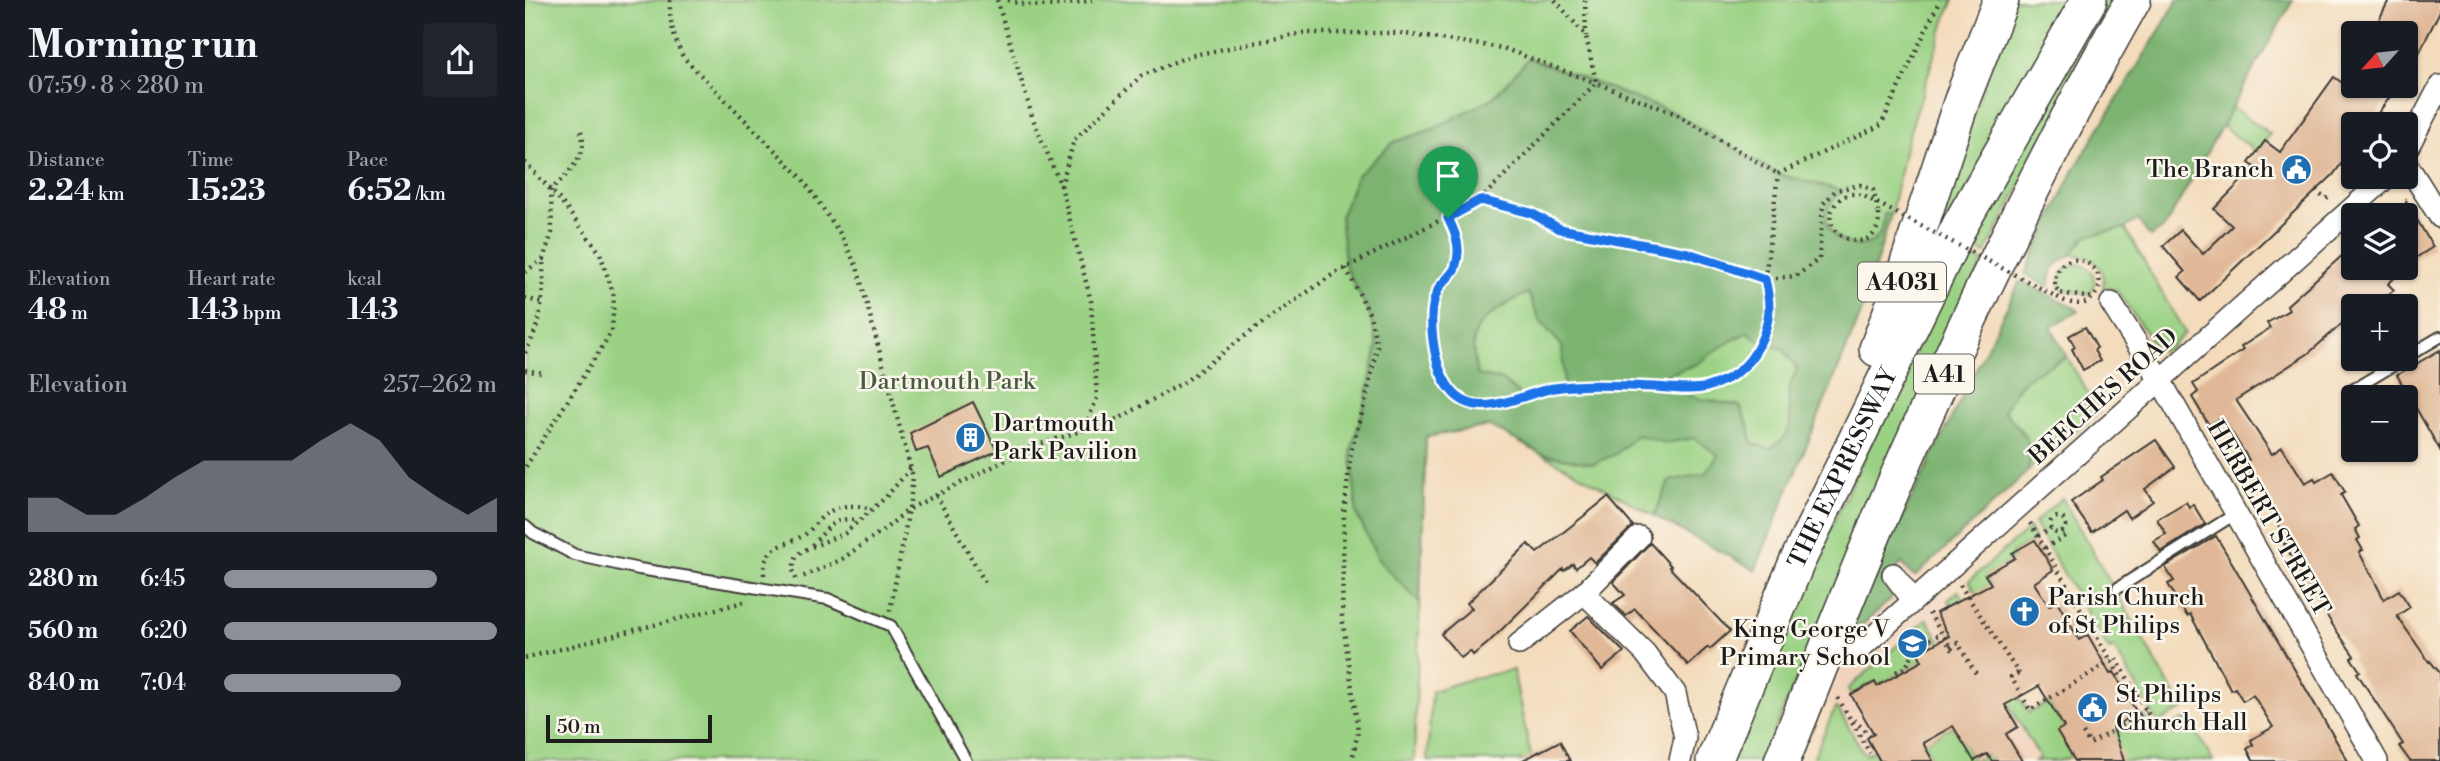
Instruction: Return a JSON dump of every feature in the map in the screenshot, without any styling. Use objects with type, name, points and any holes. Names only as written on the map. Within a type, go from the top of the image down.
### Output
[{"type":"highway","name":"A4031","points":[[1797,562],[1897,296],[1963,97],[2001,0]]},
{"type":"highway","name":"THE EXPRESSWAY","points":[[1714,761],[1797,562],[1960,225],[2089,0]]},
{"type":"highway","name":"THE EXPRESSWAY","points":[[1782,761],[1912,444],[2018,214],[2092,71],[2133,0]]},
{"type":"highway","points":[[1912,444],[2129,49],[2159,0]]},
{"type":"street","points":[[2418,127],[2440,86]]},
{"type":"street","points":[[2418,182],[2440,217]]},
{"type":"street","name":"BEECHES ROAD","points":[[1854,654],[1921,606],[2160,380],[2374,189]]},
{"type":"street","name":"HERBERT STREET","points":[[2111,303],[2160,380],[2377,761]]},
{"type":"street","points":[[1519,644],[1584,593],[1639,537]]},
{"type":"street","points":[[1893,575],[1921,606]]},
{"type":"street","points":[[1584,593],[1645,653],[1675,693],[1685,738],[1680,761]]},
{"type":"lane","points":[[2418,350],[2440,337]]},
{"type":"lane","points":[[2361,385],[2384,371]]},
{"type":"lane","points":[[2118,588],[2235,514]]},
{"type":"lane","points":[[525,526],[575,555],[639,569],[828,599],[891,626],[966,761]]},
{"type":"path","points":[[670,0],[674,37],[683,57],[802,178],[839,232],[857,267],[913,477],[889,605],[891,626]]},
{"type":"path","points":[[997,0],[1033,119],[1061,186],[1091,301],[1097,398],[1083,430]]},
{"type":"path","points":[[1008,0],[1019,4],[1061,6],[1092,0]]},
{"type":"path","points":[[1555,0],[1586,36]]},
{"type":"path","points":[[1585,0],[1586,36],[1596,83]]},
{"type":"path","points":[[1778,174],[1881,125],[1940,0]]},
{"type":"path","points":[[1061,186],[1074,140],[1141,76],[1189,56],[1303,33],[1399,33],[1503,48],[1675,113],[1778,174]]},
{"type":"path","points":[[909,509],[1032,446],[1120,418],[1186,382],[1254,329],[1346,268],[1480,200],[1596,83]]},
{"type":"path","points":[[525,353],[535,334],[542,303],[543,259],[552,233],[551,190],[576,163],[584,139],[580,129]]},
{"type":"path","points":[[525,162],[551,190],[600,253],[614,296],[612,331],[525,468]]},
{"type":"path","points":[[1448,218],[1459,239],[1455,268],[1439,289],[1430,317],[1438,361],[1446,380],[1450,389],[1469,405],[1487,406],[1564,387],[1705,387],[1739,372],[1751,361],[1769,319],[1771,301],[1765,279],[1778,174]]},
{"type":"path","points":[[1480,200],[1531,213],[1560,229],[1688,253],[1765,279],[1796,276],[1819,259],[1823,204],[1836,190],[1861,185],[1873,190],[1879,214],[1878,226],[1874,233],[1861,241],[1845,240],[1839,235],[1832,221],[1832,213],[1840,199],[1846,195],[1862,195],[2073,304],[2087,302],[2097,292],[2099,284],[2096,270],[2091,265],[2078,260],[2064,264],[2056,275],[2055,288],[2060,293],[2102,299],[2111,303]]},
{"type":"path","points":[[2315,191],[2326,199],[2340,189]]},
{"type":"path","points":[[525,272],[543,259]]},
{"type":"path","points":[[1346,268],[1370,315],[1377,346],[1351,451],[1344,513],[1342,615],[1358,730],[1352,761]]},
{"type":"path","points":[[525,299],[542,303]]},
{"type":"path","points":[[525,370],[542,373]]},
{"type":"path","points":[[812,545],[836,538],[873,509],[911,468]]},
{"type":"path","points":[[936,495],[987,586]]},
{"type":"path","points":[[772,591],[763,574],[764,563],[777,548],[810,531],[828,512],[843,506],[873,509]]},
{"type":"path","points":[[2045,548],[2065,536],[2062,531],[2065,522],[2060,517],[2051,521],[2051,529]]},
{"type":"path","points":[[797,580],[793,570],[795,559],[802,551],[834,523],[845,518],[857,520]]},
{"type":"path","points":[[2029,522],[2120,676]]},
{"type":"path","points":[[2038,536],[2051,529]]},
{"type":"path","points":[[2051,529],[2055,532],[2062,531]]},
{"type":"path","points":[[1960,584],[2018,674],[2011,677],[2030,710],[2116,658],[2155,726]]},
{"type":"path","points":[[1921,606],[1952,649],[1958,643],[1979,677]]},
{"type":"path","points":[[1896,672],[1906,667],[1917,646],[1942,633]]},
{"type":"path","points":[[1836,694],[1870,753]]},
{"type":"path","points":[[2083,733],[2090,744],[2146,711]]},
{"type":"path","points":[[1848,716],[1871,736]]},
{"type":"shaded area","name":"King George V Primary School","points":[[1901,540],[1948,600],[2042,761],[1868,761],[1838,709],[1825,704]]},
{"type":"green space","name":"Dartmouth Park","points":[[525,0],[1954,0],[1905,147],[1891,214],[1860,316],[1755,570],[1490,426],[1426,437],[1414,761],[525,761]]},
{"type":"green space","points":[[2014,0],[2069,0],[2072,4],[1943,232],[1933,227]]},
{"type":"green space","points":[[2105,0],[2116,0],[1985,254],[1967,244]]},
{"type":"green space","points":[[2178,0],[2293,0],[2164,228],[2150,237],[2138,220],[2125,228],[2086,236],[2071,255],[2057,264],[2052,271],[2049,287],[2025,274],[2074,170]]},
{"type":"green space","points":[[1529,58],[1674,113],[1778,174],[1843,191],[1829,206],[1826,220],[1832,232],[1843,241],[1856,245],[1870,243],[1880,233],[1884,214],[1891,214],[1860,316],[1755,570],[1654,516],[1669,481],[1706,473],[1718,455],[1694,438],[1665,443],[1637,435],[1616,454],[1593,464],[1541,454],[1490,426],[1426,436],[1420,603],[1379,561],[1357,515],[1351,451],[1377,346],[1370,315],[1346,268],[1340,217],[1357,175],[1394,142],[1433,129],[1493,98]],"holes":[[[1528,293],[1540,321],[1562,346],[1564,387],[1522,397],[1502,380],[1477,375],[1473,346],[1477,330],[1486,319]],[[1748,332],[1761,342],[1783,349],[1797,369],[1789,390],[1789,429],[1786,436],[1769,449],[1752,443],[1749,426],[1740,406],[1696,398],[1671,388],[1666,375],[1697,364]]]},
{"type":"green space","points":[[2232,107],[2270,134],[2257,152],[2222,126]]},
{"type":"green space","points":[[2125,228],[2185,333],[2167,350],[2159,351],[2156,348],[2119,293],[2114,289],[2103,288],[2102,274],[2096,263],[2079,255],[2071,255],[2086,236]]},
{"type":"green space","points":[[1963,251],[1983,262],[1858,534],[1762,761],[1726,761],[1779,635]]},
{"type":"green space","points":[[2076,264],[2087,267],[2093,274],[2094,283],[2090,294],[2063,290],[2060,287],[2063,272]]},
{"type":"green space","points":[[2020,281],[2078,311],[2051,327],[2067,357],[2022,382],[2004,411],[2029,445],[2027,472],[1916,576],[1902,563],[1884,582],[1892,595],[1890,600],[1861,626],[1849,623]]},
{"type":"green space","points":[[2067,357],[2099,412],[2027,472],[2032,456],[2004,411],[2016,389],[2029,376]]},
{"type":"green space","points":[[2062,498],[2183,709],[2158,723],[2114,648],[2109,650],[2034,523]]},
{"type":"green space","points":[[2029,528],[2035,540],[2012,553],[2015,558],[1986,575],[1991,584],[1976,593],[1969,581]]},
{"type":"green space","points":[[1958,591],[2013,674],[2007,678],[2029,713],[2049,702],[2064,727],[2089,746],[2144,715],[2153,730],[2189,719],[2213,761],[2121,761],[2117,741],[2059,761],[2035,761],[2040,758],[1948,600]]},
{"type":"green space","points":[[1927,619],[1940,641],[1922,661],[1877,686],[1874,682],[1851,695],[1848,689]]},
{"type":"green space","points":[[1513,670],[1530,761],[1427,761],[1432,691],[1473,678]]},
{"type":"green space","points":[[1835,708],[1865,755],[1874,750],[1880,761],[1812,761]]},
{"type":"green space","points":[[1953,726],[1974,761],[1933,761],[1923,743]]},
{"type":"green space","points":[[1987,754],[1992,761],[1974,761]]},
{"type":"building","points":[[2389,0],[2440,0],[2440,11],[2419,53],[2419,21],[2378,21]]},
{"type":"building","points":[[2334,77],[2341,82],[2341,98],[2389,98],[2379,112],[2341,112],[2341,164],[2333,175],[2200,301],[2179,277],[2185,272],[2163,246],[2181,230],[2203,254],[2232,226],[2214,209],[2255,167],[2249,163],[2265,141],[2280,152]]},
{"type":"building","points":[[2418,221],[2433,247],[2418,256]]},
{"type":"building","points":[[2341,257],[2341,280],[2392,280],[2388,284],[2394,290],[2389,294],[2341,294],[2341,325],[2309,353],[2236,400],[2272,454],[2282,447],[2305,483],[2314,478],[2316,482],[2333,472],[2345,492],[2341,495],[2359,526],[2355,529],[2363,550],[2359,552],[2384,599],[2399,590],[2410,607],[2397,616],[2429,662],[2440,673],[2440,761],[2410,761],[2399,746],[2403,744],[2357,673],[2360,671],[2351,658],[2354,656],[2284,544],[2288,542],[2249,472],[2251,470],[2246,462],[2249,460],[2222,417],[2209,425],[2192,397],[2198,392],[2193,384],[2270,328],[2267,323],[2289,310],[2287,305]]},
{"type":"building","points":[[2085,327],[2097,348],[2094,350],[2100,361],[2083,370],[2072,349],[2075,347],[2069,336]]},
{"type":"building","points":[[2440,350],[2440,450],[2418,412],[2418,385],[2403,385],[2397,375],[2404,371],[2418,371],[2418,363]]},
{"type":"building","name":"Dartmouth Park Pavilion","points":[[973,402],[997,451],[941,477],[928,448],[916,452],[910,433]]},
{"type":"building","points":[[2156,440],[2175,467],[2145,489],[2153,501],[2129,518],[2124,510],[2092,532],[2071,502],[2103,480],[2101,477]]},
{"type":"building","points":[[1608,497],[1633,526],[1595,563],[1589,557],[1576,568],[1573,564],[1564,571],[1563,569],[1487,644],[1473,655],[1470,651],[1461,658],[1441,634],[1472,608],[1467,603],[1528,544],[1537,553]]},
{"type":"building","points":[[2186,502],[2189,507],[2193,504],[2205,524],[2161,552],[2154,541],[2166,534],[2157,519]]},
{"type":"building","points":[[2216,536],[2348,761],[2254,761],[2247,749],[2253,745],[2251,740],[2273,727],[2253,695],[2243,701],[2235,688],[2231,690],[2190,614],[2187,616],[2168,584],[2174,581],[2165,567]]},
{"type":"building","points":[[2035,540],[2053,570],[2034,583],[2049,606],[2057,601],[2079,640],[2088,635],[2110,674],[2114,672],[2137,713],[2113,727],[2124,761],[2075,761],[2057,731],[2064,727],[2039,686],[2005,705],[2018,727],[2006,734],[2022,761],[1992,761],[1987,754],[1974,761],[1953,726],[1923,743],[1933,761],[1880,761],[1867,738],[1874,734],[1851,695],[1875,682],[1877,686],[1922,661],[1918,653],[1949,636],[1936,613],[1991,584],[1985,575],[2015,558],[2012,553]]},
{"type":"building","points":[[1650,543],[1730,631],[1688,665],[1635,609],[1626,616],[1613,603],[1625,595],[1613,582]]},
{"type":"building","points":[[1588,616],[1624,652],[1602,670],[1570,631]]},
{"type":"building","points":[[1560,741],[1570,761],[1521,761]]},
{"type":"place","name":"The Branch","points":[[2297,169]]},
{"type":"place","name":"Dartmouth Park Pavilion","points":[[970,437]]},
{"type":"place","name":"Parish Church of St Philips","points":[[2025,611]]},
{"type":"place","name":"King George V Primary School","points":[[1913,643]]},
{"type":"place","name":"St Philips Church Hall","points":[[2093,708]]},
{"type":"route","points":[[1480,200],[1531,213],[1560,229],[1626,239],[1688,253],[1765,279],[1771,301],[1769,319],[1761,342],[1751,361],[1739,372],[1705,387],[1578,386],[1552,389],[1487,406],[1469,405],[1450,389],[1438,361],[1430,317],[1439,289],[1455,268],[1459,239],[1448,218],[1480,200]]}]
